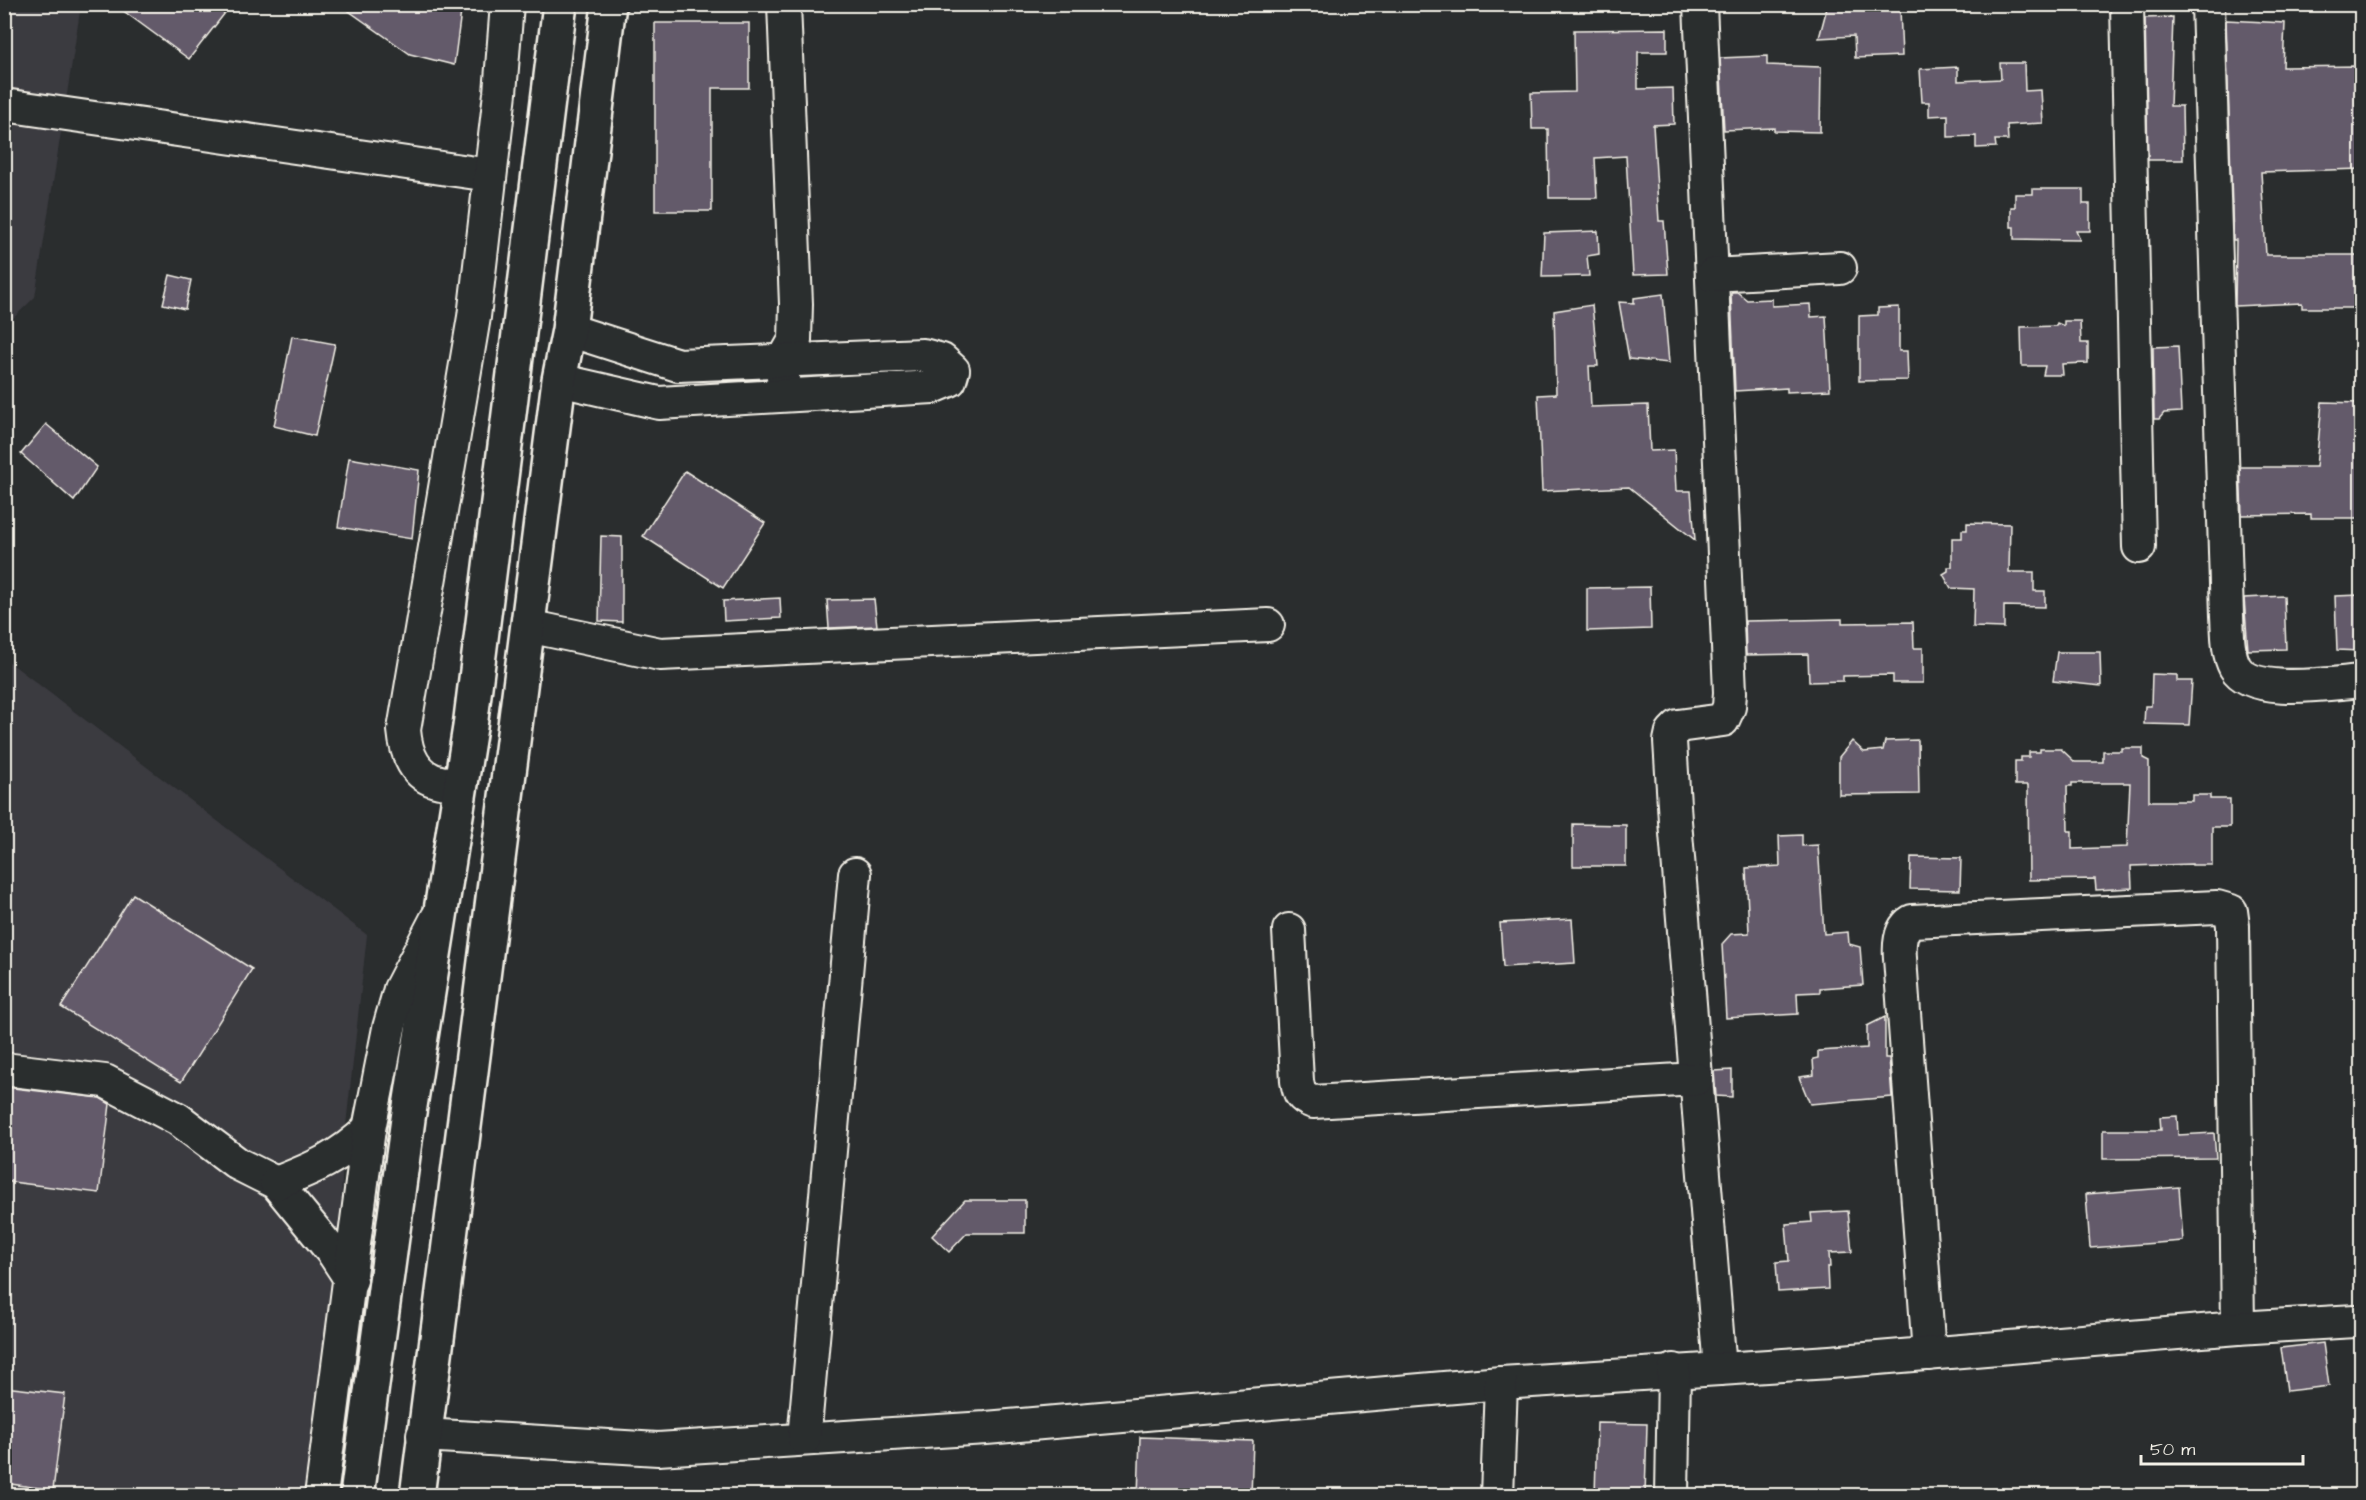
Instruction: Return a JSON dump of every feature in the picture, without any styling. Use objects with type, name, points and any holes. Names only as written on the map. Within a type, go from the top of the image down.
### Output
[{"type":"highway","points":[[357,1496],[408,1119],[470,727],[561,4]]},
{"type":"highway","points":[[417,1496],[423,1435],[609,4]]},
{"type":"street","points":[[460,781],[441,783],[423,774],[411,763],[405,745],[404,730],[474,317],[507,4]]},
{"type":"street","points":[[784,4],[798,354],[816,394]]},
{"type":"street","points":[[1700,4],[1730,707],[1723,720],[1676,727],[1670,741],[1720,1369]]},
{"type":"street","points":[[2127,4],[2139,547]]},
{"type":"street","points":[[2208,4],[2230,652],[2236,669],[2258,683],[2278,686],[2361,681]]},
{"type":"street","points":[[4,105],[490,175]]},
{"type":"street","points":[[1712,275],[1840,268]]},
{"type":"street","points":[[559,380],[659,403],[933,387],[950,380],[953,370],[942,360],[922,355],[798,354],[678,365],[568,330]]},
{"type":"street","points":[[783,396],[798,354]]},
{"type":"street","points":[[678,365],[681,402]]},
{"type":"street","points":[[528,626],[660,654],[1268,625]]},
{"type":"street","points":[[804,1439],[855,874]]},
{"type":"street","points":[[321,1496],[369,1129],[388,1028],[400,989],[443,906]]},
{"type":"street","points":[[1929,1354],[1900,958],[1903,931],[1912,921],[2217,907],[2230,911],[2233,926],[2238,1328]]},
{"type":"street","points":[[1289,930],[1297,1081],[1299,1093],[1305,1099],[1313,1102],[1696,1079]]},
{"type":"street","points":[[4,1069],[105,1081],[178,1119],[238,1164],[276,1183],[334,1254],[351,1280]]},
{"type":"street","points":[[276,1183],[327,1162],[352,1146],[369,1129]]},
{"type":"street","points":[[423,1435],[658,1449],[986,1428],[1501,1383],[1929,1354],[2238,1328],[2355,1321]]},
{"type":"street","points":[[1672,1496],[1674,1370]]},
{"type":"street","points":[[1497,1496],[1501,1383]]},
{"type":"shaded area","points":[[5,5],[81,5],[35,297],[5,326]]},
{"type":"shaded area","points":[[4,658],[367,935],[343,1152],[339,1262],[312,1495],[5,1495]]},
{"type":"building","points":[[114,4],[232,4],[189,59]]},
{"type":"building","points":[[339,4],[462,4],[454,65],[410,54]]},
{"type":"building","points":[[1828,4],[1871,4],[1871,11],[1900,9],[1902,56],[1855,58],[1854,36],[1819,38]]},
{"type":"building","points":[[2173,17],[2170,106],[2182,106],[2183,160],[2148,160],[2145,18]]},
{"type":"building","points":[[2226,20],[2285,23],[2283,67],[2361,66],[2361,169],[2261,172],[2266,255],[2361,255],[2361,308],[2302,308],[2302,303],[2235,306],[2236,240],[2233,240]]},
{"type":"building","points":[[655,23],[749,23],[749,88],[712,88],[712,211],[655,211]]},
{"type":"building","points":[[1667,29],[1667,52],[1638,52],[1638,89],[1673,88],[1674,124],[1653,125],[1659,221],[1664,221],[1668,274],[1633,275],[1626,156],[1595,158],[1597,198],[1549,198],[1548,129],[1532,129],[1531,93],[1575,92],[1574,30]]},
{"type":"building","points":[[1767,56],[1767,65],[1821,67],[1820,132],[1774,131],[1774,128],[1724,130],[1720,58]]},
{"type":"building","points":[[2000,63],[2024,63],[2025,91],[2041,90],[2043,123],[2007,125],[2008,140],[1995,140],[1996,147],[1976,148],[1976,136],[1948,137],[1948,115],[1929,116],[1929,102],[1922,102],[1920,69],[1958,67],[1958,81],[2001,79]]},
{"type":"building","points":[[2033,189],[2083,189],[2083,204],[2090,204],[2090,231],[2076,231],[2080,240],[2014,239],[2014,227],[2011,227],[2011,207],[2015,207],[2015,194],[2033,194]]},
{"type":"building","points":[[1598,231],[1599,254],[1587,256],[1589,276],[1542,277],[1544,233]]},
{"type":"building","points":[[170,275],[191,280],[185,309],[163,304]]},
{"type":"building","points":[[1732,292],[1737,292],[1747,300],[1772,299],[1772,306],[1810,304],[1811,317],[1826,316],[1830,390],[1787,392],[1787,388],[1735,391]]},
{"type":"building","points":[[1663,294],[1669,363],[1629,359],[1619,302],[1634,303],[1634,298]]},
{"type":"building","points":[[1592,305],[1598,366],[1589,366],[1591,407],[1648,405],[1650,451],[1674,450],[1676,491],[1691,491],[1695,540],[1629,487],[1542,491],[1538,395],[1556,394],[1554,311]]},
{"type":"building","points":[[1899,307],[1899,351],[1907,351],[1908,380],[1859,381],[1859,316],[1878,315],[1878,308]]},
{"type":"building","points":[[2064,321],[2080,321],[2081,343],[2088,343],[2088,363],[2062,364],[2063,375],[2043,375],[2045,366],[2022,366],[2021,327],[2056,326],[2057,323],[2064,326]]},
{"type":"building","points":[[292,336],[335,344],[315,436],[274,426]]},
{"type":"building","points":[[2178,346],[2181,412],[2164,413],[2159,419],[2154,419],[2153,347]]},
{"type":"building","points":[[2322,402],[2361,403],[2361,518],[2311,518],[2311,514],[2242,515],[2240,467],[2316,467]]},
{"type":"building","points":[[46,424],[97,467],[74,501],[21,454]]},
{"type":"building","points":[[349,458],[419,470],[412,539],[338,527]]},
{"type":"building","points":[[685,471],[765,523],[723,588],[643,536]]},
{"type":"building","points":[[1967,523],[2010,524],[2009,572],[2034,572],[2034,591],[2045,591],[2045,607],[2004,606],[2004,628],[1973,627],[1974,589],[1951,588],[1943,574],[1948,571],[1948,567],[1952,567],[1952,538],[1962,538],[1962,530],[1967,530]]},
{"type":"building","points":[[601,536],[622,537],[622,622],[599,621]]},
{"type":"building","points":[[1650,587],[1651,629],[1587,631],[1587,588]]},
{"type":"building","points":[[2361,595],[2361,651],[2337,650],[2335,596]]},
{"type":"building","points":[[2284,596],[2286,649],[2248,650],[2244,598]]},
{"type":"building","points":[[780,598],[781,618],[724,621],[723,601]]},
{"type":"building","points":[[874,599],[877,626],[829,628],[827,600]]},
{"type":"building","points":[[1842,619],[1842,623],[1913,622],[1914,648],[1923,648],[1923,683],[1893,683],[1893,675],[1843,676],[1843,681],[1809,682],[1808,654],[1746,655],[1745,621]]},
{"type":"building","points":[[2057,652],[2100,652],[2101,686],[2053,681]]},
{"type":"building","points":[[2152,674],[2177,675],[2177,681],[2192,681],[2189,725],[2144,724],[2145,706],[2151,706]]},
{"type":"building","points":[[1918,740],[1919,794],[1839,795],[1839,757],[1852,741],[1864,752],[1883,750],[1885,741]]},
{"type":"building","points":[[2122,748],[2143,748],[2143,758],[2149,761],[2149,801],[2192,801],[2192,795],[2210,795],[2210,799],[2230,799],[2230,827],[2212,827],[2212,865],[2131,866],[2132,888],[2096,890],[2095,879],[2029,880],[2028,785],[2015,785],[2015,761],[2021,761],[2021,757],[2029,757],[2029,752],[2040,752],[2040,749],[2061,749],[2075,762],[2103,762],[2103,751],[2122,751]],"holes":[[[2072,783],[2130,783],[2127,847],[2072,849],[2072,831],[2068,831],[2067,786],[2072,786]]]},
{"type":"building","points":[[1573,824],[1626,825],[1626,866],[1573,866]]},
{"type":"building","points":[[1802,835],[1802,846],[1818,845],[1824,934],[1848,932],[1849,944],[1860,947],[1863,985],[1820,988],[1820,992],[1797,993],[1798,1014],[1726,1018],[1722,944],[1731,934],[1749,933],[1746,868],[1780,866],[1779,836]]},
{"type":"building","points":[[1911,857],[1961,858],[1960,890],[1910,889]]},
{"type":"building","points":[[133,894],[252,969],[181,1082],[61,1007]]},
{"type":"building","points":[[1572,919],[1575,963],[1503,967],[1500,923]]},
{"type":"building","points":[[1885,1017],[1885,1058],[1889,1058],[1892,1097],[1810,1104],[1799,1077],[1814,1075],[1813,1059],[1818,1058],[1818,1051],[1867,1048],[1867,1026]]},
{"type":"building","points":[[1732,1070],[1732,1097],[1716,1096],[1714,1071]]},
{"type":"building","points":[[4,1087],[100,1098],[110,1104],[99,1193],[4,1181]]},
{"type":"building","points":[[2177,1116],[2178,1135],[2214,1133],[2216,1158],[2103,1159],[2103,1130],[2161,1130],[2160,1117]]},
{"type":"building","points":[[2179,1187],[2183,1241],[2090,1248],[2086,1194]]},
{"type":"building","points":[[965,1200],[1025,1200],[1025,1233],[967,1233],[949,1252],[932,1236]]},
{"type":"building","points":[[1848,1211],[1852,1252],[1829,1253],[1828,1289],[1778,1292],[1776,1262],[1789,1261],[1786,1224],[1812,1222],[1811,1213]]},
{"type":"building","points":[[2323,1343],[2329,1386],[2287,1391],[2281,1348]]},
{"type":"building","points":[[4,1387],[65,1394],[53,1490],[4,1483]]},
{"type":"building","points":[[1597,1423],[1647,1424],[1645,1496],[1595,1496]]},
{"type":"building","points":[[1140,1437],[1253,1441],[1251,1496],[1138,1496]]}]
